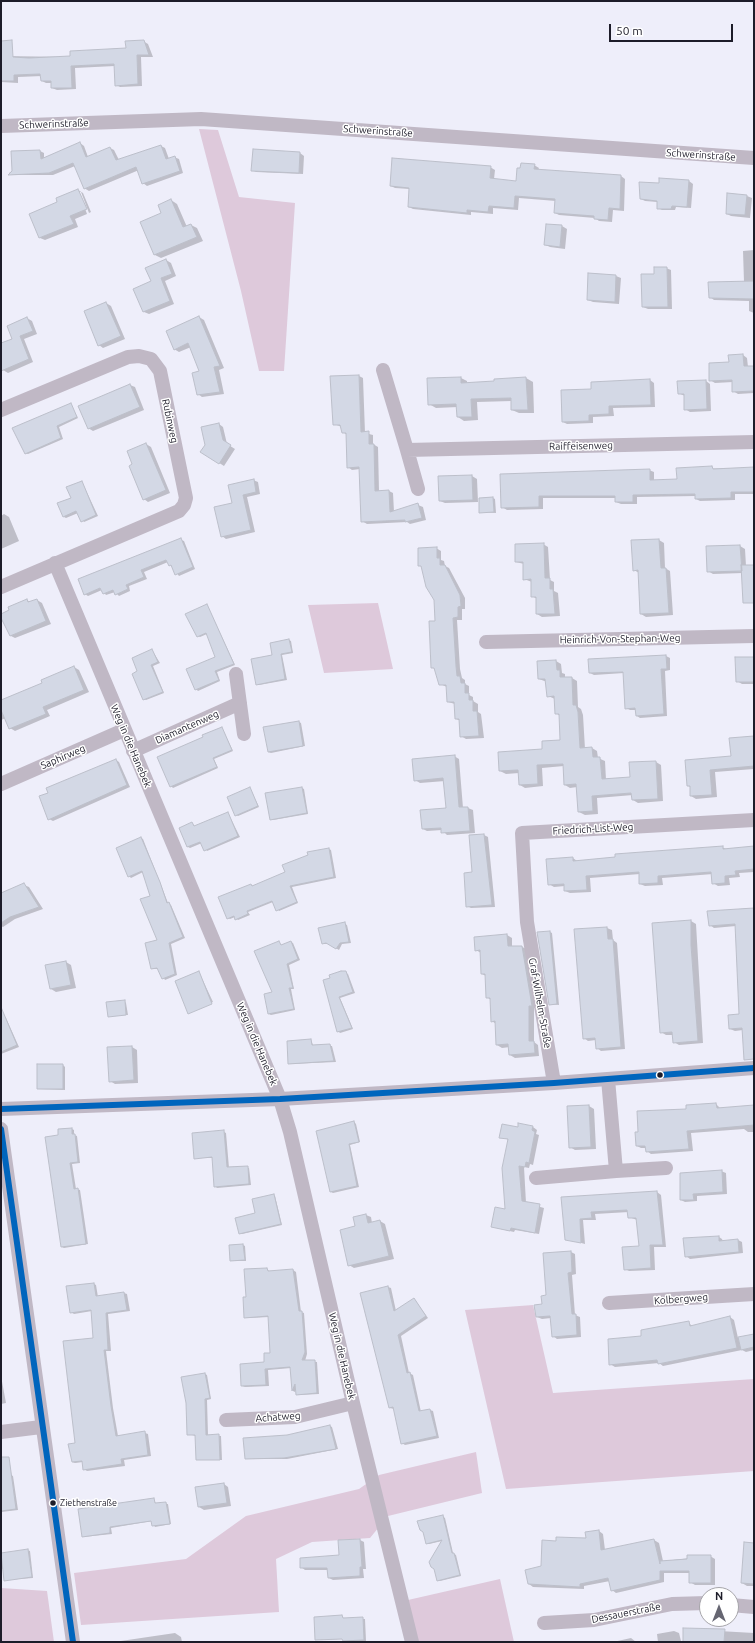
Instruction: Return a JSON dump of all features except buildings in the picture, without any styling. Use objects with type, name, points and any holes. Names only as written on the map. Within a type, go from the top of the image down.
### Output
[{"type":"street","name":"Schwerinstraße","points":[[1,126],[201,119],[754,158]]},
{"type":"street","name":"Rubinweg","points":[[1,410],[128,357],[140,356],[151,359],[160,371],[186,498],[184,505],[179,511],[1,587]]},
{"type":"street","points":[[383,370],[418,490]]},
{"type":"street","name":"Raiffeisenweg","points":[[407,450],[754,442]]},
{"type":"street","name":"Weg in die Hanebek","points":[[55,563],[280,1099],[290,1132],[353,1403],[412,1642]]},
{"type":"street","name":"Heinrich-Von-Stephan-Weg","points":[[486,642],[754,636]]},
{"type":"street","points":[[236,674],[244,734]]},
{"type":"street","name":"Diamantenweg","points":[[133,750],[240,703]]},
{"type":"street","name":"Saphirweg","points":[[1,784],[124,730]]},
{"type":"street","name":"Friedrich-List-Weg","points":[[527,922],[522,833],[754,820]]},
{"type":"street","name":"Graf-Wilhelm-Straße","points":[[527,922],[554,1083]]},
{"type":"street","points":[[1,1109],[280,1099],[554,1083],[754,1068]]},
{"type":"street","points":[[608,1079],[616,1171]]},
{"type":"street","points":[[1,1129],[41,1427],[73,1642]]},
{"type":"street","points":[[536,1178],[666,1168]]},
{"type":"street","name":"Kolbergweg","points":[[609,1303],[754,1294]]},
{"type":"street","name":"Achatweg","points":[[226,1420],[295,1417],[353,1403]]},
{"type":"street","points":[[1,1432],[41,1427]]},
{"type":"street","name":"Dessauerstraße","points":[[544,1623],[594,1620],[672,1604],[699,1603]]},
{"type":"street","points":[[739,1606],[754,1607]]},
{"type":"shaded area","points":[[199,129],[218,130],[239,197],[295,203],[284,371],[259,371],[241,291]]},
{"type":"shaded area","points":[[378,603],[393,669],[324,673],[308,605]]},
{"type":"shaded area","points":[[533,1305],[553,1393],[754,1379],[754,1471],[506,1489],[465,1310]]},
{"type":"shaded area","points":[[476,1452],[482,1493],[388,1516],[370,1538],[312,1542],[276,1559],[279,1612],[81,1625],[74,1573],[186,1559],[246,1516],[359,1489],[379,1475]]},
{"type":"shaded area","points":[[500,1579],[514,1642],[418,1642],[408,1600]]},
{"type":"shaded area","points":[[1,1588],[47,1591],[54,1642],[1,1642]]},
{"type":"transit line","points":[[1,1109],[280,1099],[554,1083],[754,1068]]},
{"type":"transit line","points":[[1,1129],[73,1642]]},
{"type":"place","name":"Ziethenstraße","points":[[53,1503]]}]
